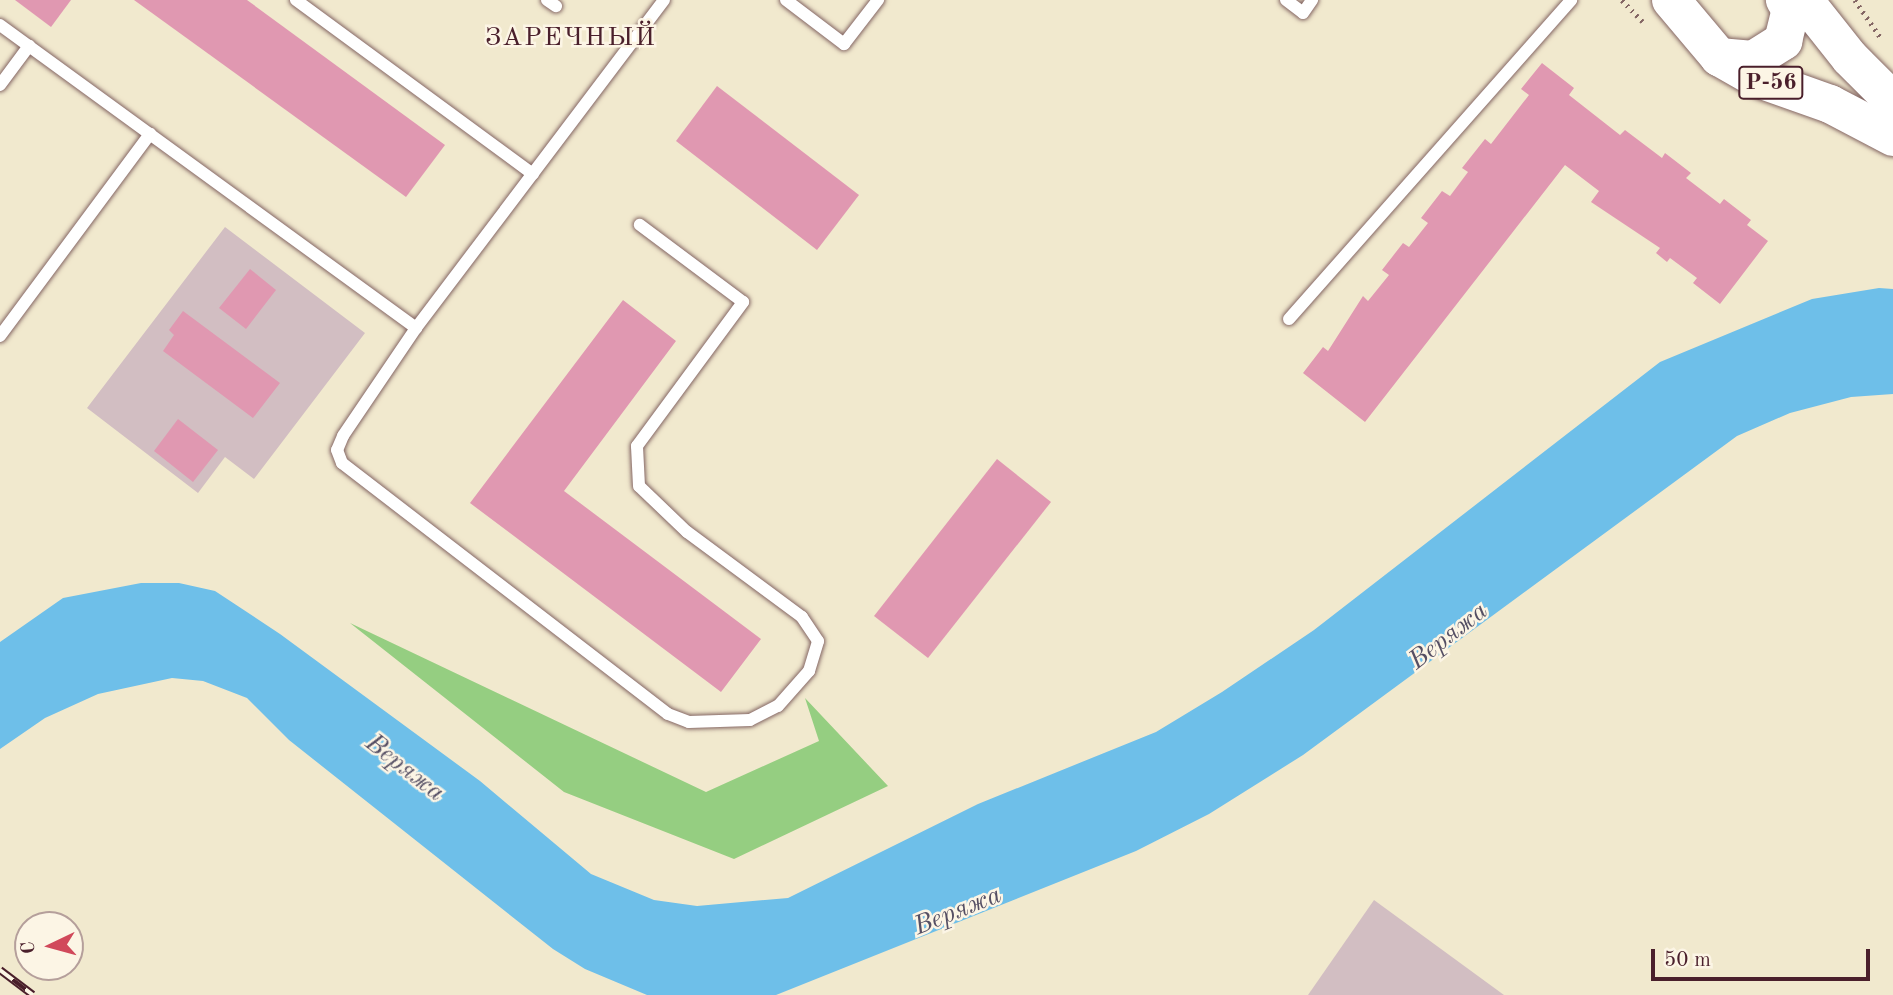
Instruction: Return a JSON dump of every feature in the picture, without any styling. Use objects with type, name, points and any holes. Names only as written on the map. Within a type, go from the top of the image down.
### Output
[{"type":"main road","name":"Р-56","points":[[1671,0],[1718,57],[1754,77],[1830,104],[1893,138]]},
{"type":"main road","points":[[1718,57],[1753,60],[1783,41],[1791,10],[1785,0]]},
{"type":"main road","points":[[1804,0],[1850,58],[1893,101]]},
{"type":"lane","points":[[296,0],[533,174]]},
{"type":"lane","points":[[640,225],[743,302],[637,446],[639,486],[647,498],[802,617],[818,640],[809,671],[778,706],[750,720],[689,722],[668,714],[342,463],[337,450],[343,436],[416,328],[664,0]]},
{"type":"lane","points":[[786,0],[844,44],[878,0]]},
{"type":"lane","points":[[1286,0],[1303,13],[1312,0]]},
{"type":"lane","points":[[1289,319],[1571,0]]},
{"type":"lane","points":[[0,25],[416,328]]},
{"type":"lane","points":[[0,85],[29,46]]},
{"type":"lane","points":[[0,336],[150,134]]},
{"type":"path","points":[[1855,0],[1885,44]]},
{"type":"shaded area","points":[[225,227],[365,333],[254,479],[225,457],[198,493],[87,408]]},
{"type":"shaded area","points":[[1374,900],[1504,995],[1308,995]]},
{"type":"green space","points":[[350,623],[706,792],[819,741],[805,698],[888,786],[734,859],[564,792]]},
{"type":"water","name":"Веряжа","points":[[1879,288],[1893,289],[1893,394],[1851,397],[1790,413],[1737,436],[1303,755],[1209,814],[1136,851],[776,995],[647,995],[585,969],[553,949],[289,740],[247,698],[203,681],[172,678],[98,694],[45,718],[0,749],[0,642],[63,598],[141,583],[179,583],[215,591],[280,634],[480,781],[591,874],[654,900],[697,906],[788,898],[978,804],[1156,732],[1222,692],[1314,630],[1660,362],[1812,299]]},
{"type":"building","points":[[15,0],[71,0],[51,27]]},
{"type":"building","points":[[134,0],[247,0],[445,145],[406,197]]},
{"type":"building","points":[[1542,63],[1574,88],[1569,95],[1620,135],[1625,130],[1662,158],[1665,153],[1691,173],[1686,178],[1720,204],[1724,199],[1751,220],[1747,225],[1768,241],[1720,304],[1693,283],[1697,278],[1670,258],[1667,262],[1656,253],[1660,248],[1591,202],[1599,191],[1565,165],[1365,422],[1303,373],[1323,347],[1328,351],[1363,296],[1368,301],[1389,275],[1382,270],[1403,243],[1409,247],[1428,223],[1421,218],[1442,191],[1450,196],[1468,172],[1462,168],[1485,139],[1491,144],[1529,95],[1521,89]]},
{"type":"building","points":[[717,86],[859,195],[817,250],[676,141]]},
{"type":"building","points":[[250,269],[276,290],[246,329],[219,308]]},
{"type":"building","points":[[623,300],[676,341],[564,491],[761,639],[721,692],[470,503]]},
{"type":"building","points":[[183,311],[280,383],[253,418],[163,351],[174,335],[169,330]]},
{"type":"building","points":[[178,419],[218,450],[193,482],[154,451]]},
{"type":"building","points":[[997,459],[1051,502],[928,658],[874,616]]},
{"type":"railway","points":[[0,970],[33,995]]},
{"type":"district","name":"ЗАРЕЧНЫЙ","points":[[571,39]]}]
